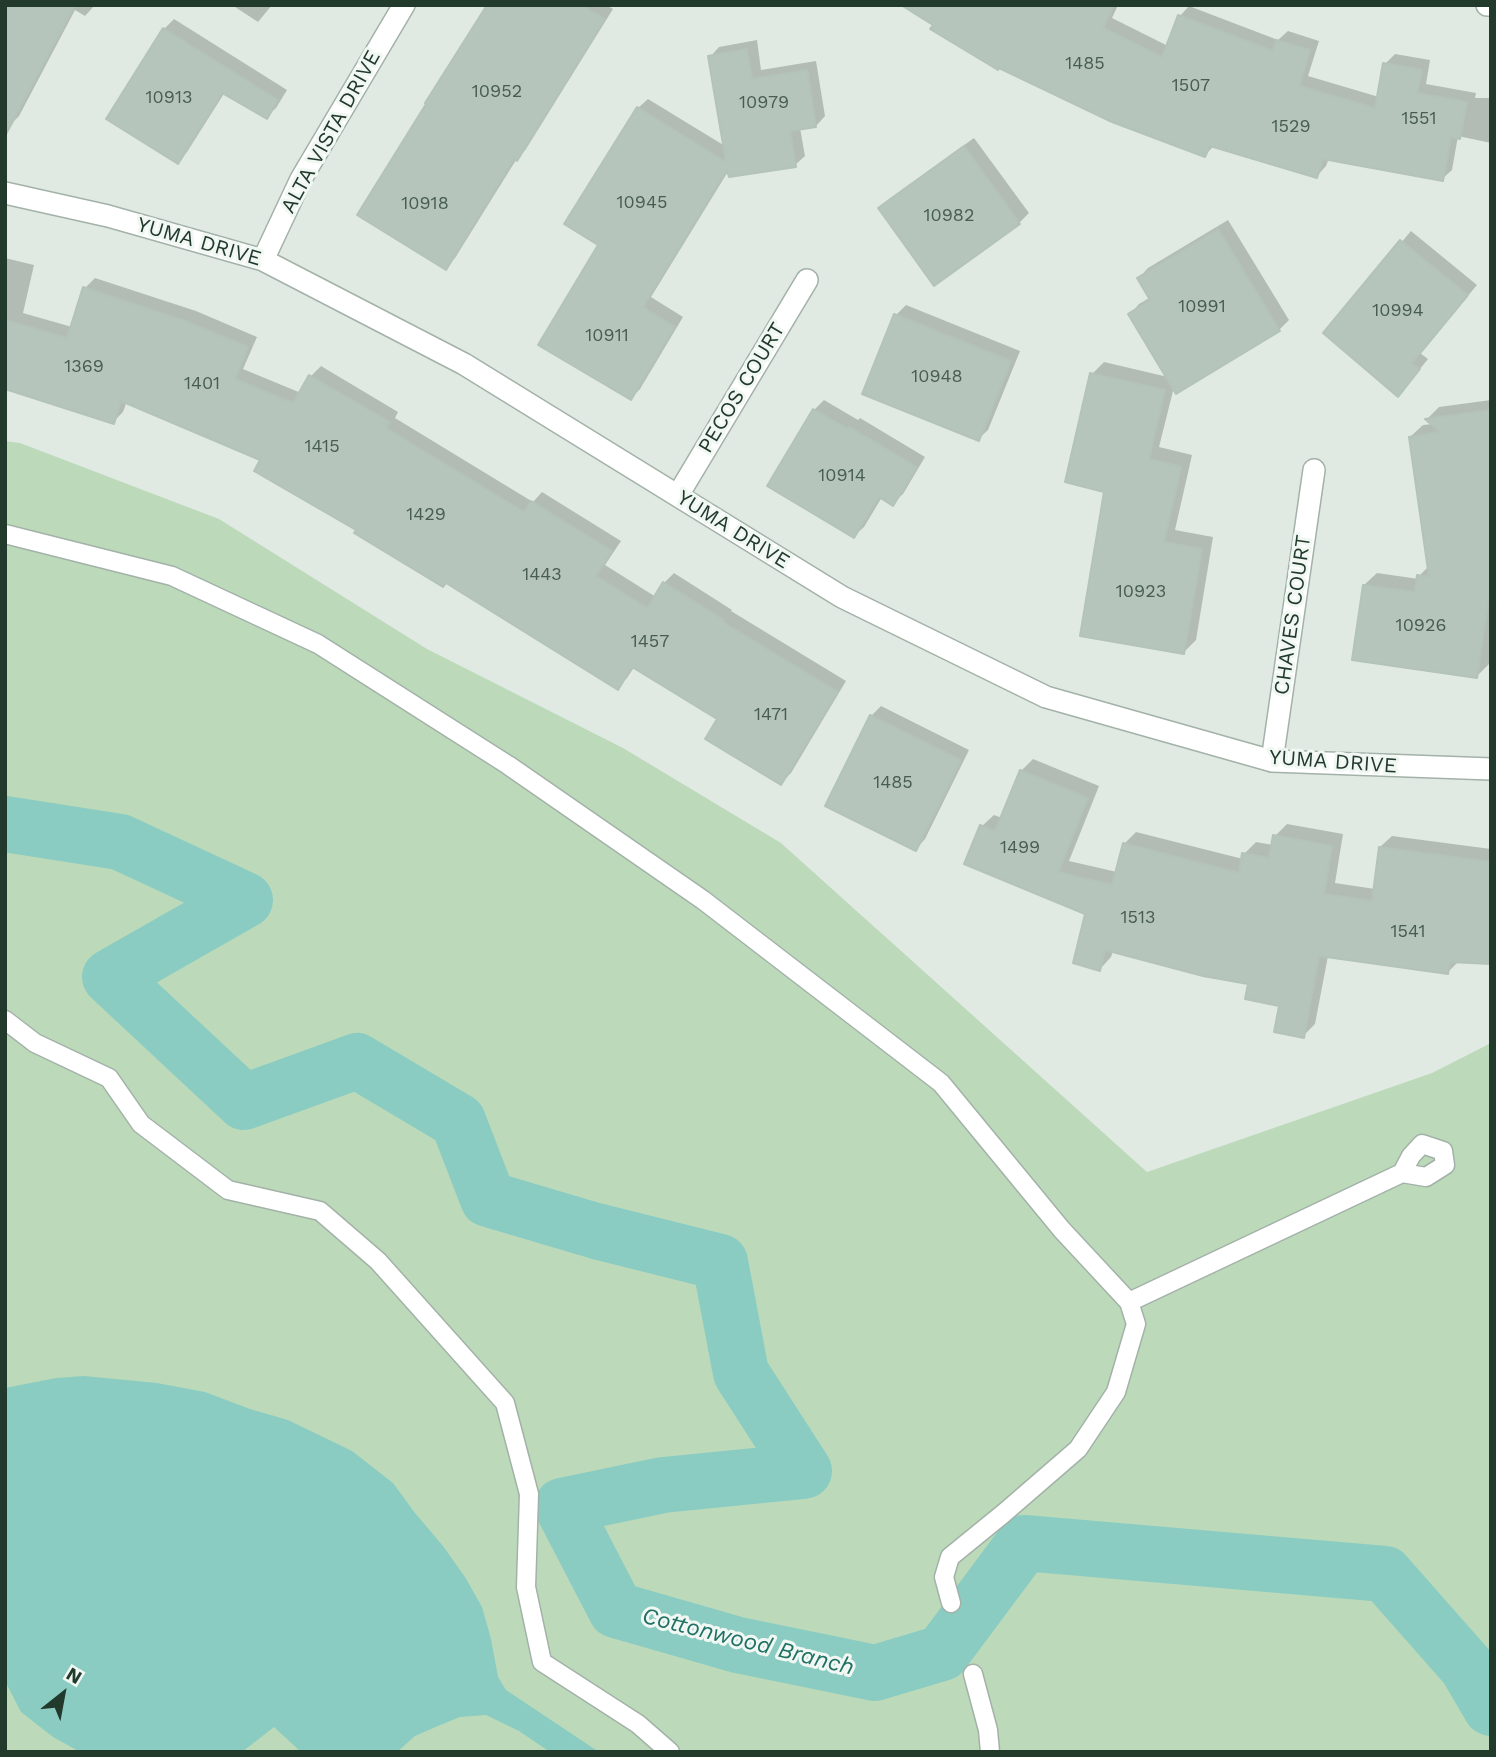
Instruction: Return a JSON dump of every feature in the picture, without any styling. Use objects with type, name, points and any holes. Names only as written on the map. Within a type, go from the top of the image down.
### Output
[{"type":"street","name":"ALTA VISTA DRIVE","points":[[263,260],[301,179],[404,5]]},
{"type":"street","name":"YUMA DRIVE","points":[[5,193],[108,216],[263,260],[464,364],[842,597],[1045,697],[1272,761],[1491,769]]},
{"type":"street","name":"PECOS COURT","points":[[678,495],[807,280]]},
{"type":"street","name":"CHAVES COURT","points":[[1272,761],[1314,470]]},
{"type":"lane","points":[[5,534],[172,576],[330,651],[520,773],[703,900],[941,1083],[1062,1230],[1129,1302],[1136,1324],[1116,1392],[1078,1449],[950,1557],[944,1577],[951,1603]]},
{"type":"lane","points":[[5,1020],[35,1043],[109,1078],[141,1124],[229,1190],[320,1211],[378,1261],[505,1403],[529,1494],[526,1587],[542,1662],[638,1724],[670,1752]]},
{"type":"lane","points":[[1129,1302],[1402,1173]]},
{"type":"lane","points":[[974,1674],[988,1730],[990,1752]]},
{"type":"green space","points":[[5,441],[20,443],[219,519],[427,649],[623,748],[781,843],[1147,1172],[1432,1073],[1491,1043],[1491,1752],[5,1752]]},
{"type":"water","points":[[84,1376],[157,1383],[205,1392],[288,1420],[352,1451],[393,1483],[465,1577],[482,1607],[498,1677],[506,1690],[599,1752],[550,1752],[519,1731],[486,1715],[460,1717],[438,1726],[415,1736],[397,1752],[301,1752],[274,1727],[242,1752],[80,1752],[53,1737],[21,1712],[5,1681],[5,1388],[56,1378]]},
{"type":"building","points":[[5,5],[75,5],[5,136]]},
{"type":"building","points":[[487,5],[581,5],[605,19],[446,270],[357,215]]},
{"type":"building","points":[[901,5],[1114,5],[1103,28],[1162,57],[1178,15],[1273,51],[1276,40],[1310,50],[1299,86],[1375,108],[1383,63],[1422,70],[1417,93],[1467,102],[1460,139],[1451,137],[1443,181],[1323,159],[1317,178],[1210,146],[1205,157],[1112,122],[999,68],[998,70],[930,29],[933,25]]},
{"type":"building","points":[[163,28],[278,100],[267,119],[222,93],[178,164],[106,119]]},
{"type":"building","points":[[747,49],[752,79],[807,70],[816,127],[790,131],[796,167],[729,177],[727,170],[643,307],[675,327],[631,400],[538,345],[598,245],[564,224],[637,107],[726,162],[708,56]]},
{"type":"building","points":[[964,146],[1020,224],[934,286],[878,208]]},
{"type":"building","points":[[1218,229],[1280,331],[1176,394],[1128,314],[1150,300],[1137,278]]},
{"type":"building","points":[[1400,240],[1468,295],[1412,363],[1420,369],[1398,397],[1323,333]]},
{"type":"building","points":[[83,287],[185,321],[248,347],[235,379],[293,403],[309,375],[390,422],[386,428],[524,512],[531,501],[612,551],[596,576],[647,608],[663,582],[838,692],[781,785],[705,739],[717,719],[632,667],[618,690],[446,583],[443,587],[354,533],[356,530],[254,471],[260,460],[121,401],[114,424],[5,389],[5,320],[67,338]]},
{"type":"building","points":[[894,314],[1011,361],[979,441],[862,394]]},
{"type":"building","points":[[1090,373],[1165,390],[1149,459],[1181,467],[1164,542],[1202,549],[1184,654],[1080,636],[1104,492],[1065,482]]},
{"type":"building","points":[[813,409],[917,467],[893,506],[879,497],[854,538],[767,486]]},
{"type":"building","points":[[1491,410],[1491,582],[1477,678],[1352,660],[1363,585],[1415,592],[1417,575],[1429,577],[1409,437],[1440,432],[1425,419]]},
{"type":"building","points":[[870,715],[961,760],[916,851],[825,806]]},
{"type":"building","points":[[1020,770],[1088,798],[1058,872],[1112,885],[1123,843],[1239,873],[1242,853],[1269,858],[1273,835],[1332,846],[1324,894],[1372,901],[1379,847],[1491,862],[1491,964],[1450,962],[1448,974],[1319,956],[1304,1038],[1274,1032],[1279,1006],[1245,999],[1248,984],[1203,976],[1105,950],[1100,971],[1073,963],[1085,914],[964,864],[980,825],[995,831]]},
{"type":"waterway","name":"Cottonwood Branch","points":[[5,824],[120,842],[245,900],[110,977],[244,1102],[357,1061],[458,1121],[488,1199],[596,1231],[720,1262],[741,1373],[804,1471],[663,1485],[562,1506],[616,1610],[738,1645],[875,1673],[942,1653],[1024,1543],[1385,1574],[1467,1667],[1491,1708]]}]
